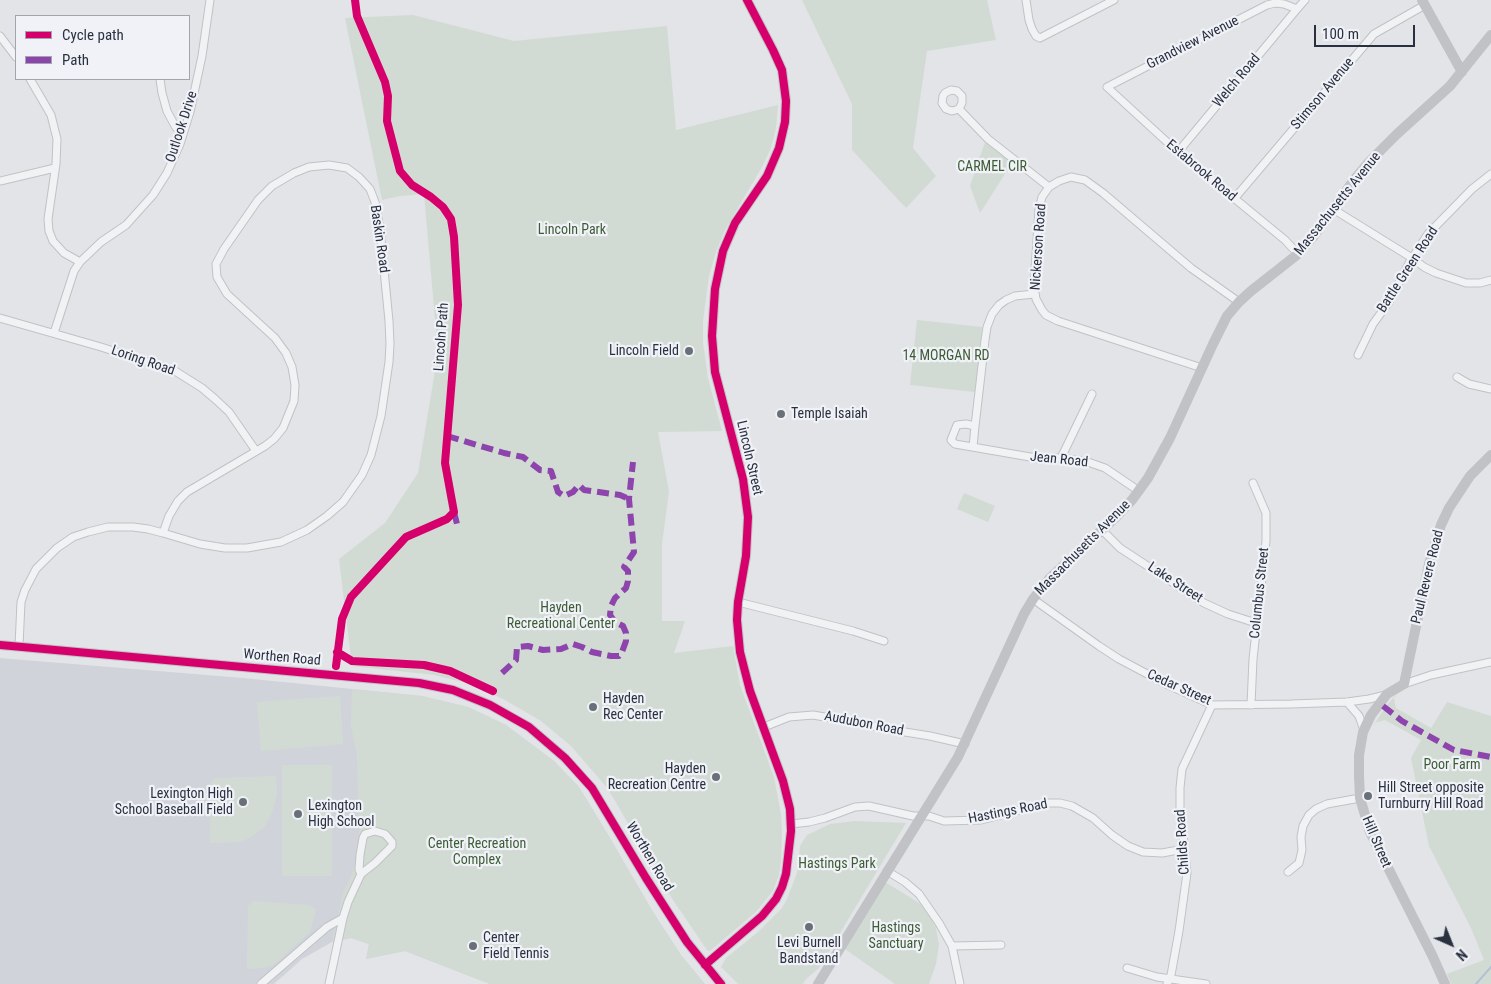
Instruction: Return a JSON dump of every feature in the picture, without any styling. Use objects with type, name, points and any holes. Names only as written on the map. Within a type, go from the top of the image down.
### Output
[{"type":"main road","name":"Lincoln Street","points":[[705,965],[762,916],[776,898],[786,874],[791,840],[790,809],[783,781],[750,691],[740,652],[737,620],[738,602],[746,556],[748,517],[743,479],[716,372],[712,336],[715,289],[723,251],[735,224],[767,176],[779,148],[785,122],[786,101],[782,70],[747,0]]},
{"type":"main road","points":[[1423,3],[1462,72]]},
{"type":"main road","name":"Massachusetts Avenue","points":[[818,984],[965,744],[1033,598],[1049,579],[1116,517],[1139,491],[1155,468],[1227,316],[1251,291],[1298,254],[1369,162],[1450,86],[1491,35]]},
{"type":"main road","name":"Paul Revere Road","points":[[1404,684],[1429,564],[1441,524],[1470,476],[1491,455]]},
{"type":"main road","name":"Worthen Road","points":[[0,645],[419,683],[453,690],[490,705],[529,727],[565,758],[592,788],[681,934],[722,984]]},
{"type":"main road","name":"Cedar Street","points":[[1387,694],[1404,684]]},
{"type":"main road","name":"Hill Street","points":[[1387,694],[1371,715],[1364,730],[1359,759],[1360,798],[1374,842],[1445,984]]},
{"type":"street","name":"Outlook Drive","points":[[54,333],[74,270],[101,242],[126,225],[153,195],[167,173],[190,112],[202,56],[210,0]]},
{"type":"street","points":[[1026,0],[1032,29],[1036,36],[1040,38],[1100,4],[1114,0]]},
{"type":"street","points":[[1297,10],[1305,0]]},
{"type":"street","name":"Grandview Avenue","points":[[1106,87],[1267,5],[1275,3],[1284,4],[1297,10]]},
{"type":"street","name":"Stimson Avenue","points":[[1234,199],[1374,34],[1423,3]]},
{"type":"street","name":"Welch Road","points":[[1178,152],[1297,10]]},
{"type":"street","points":[[0,36],[15,56]]},
{"type":"street","points":[[31,80],[51,115],[57,139],[56,164],[48,220],[49,231],[53,241],[64,253],[80,262]]},
{"type":"street","points":[[160,80],[167,111],[182,136]]},
{"type":"street","name":"Estabrook Road","points":[[1106,87],[1178,152],[1285,240],[1298,254]]},
{"type":"street","points":[[959,109],[988,139],[1049,187]]},
{"type":"street","name":"Baskin Road","points":[[19,646],[21,602],[25,590],[36,569],[57,548],[73,537],[108,528],[133,527],[224,548],[243,549],[280,542],[307,530],[328,516],[343,502],[362,475],[371,455],[381,416],[389,362],[389,321],[380,229],[375,202],[370,189],[347,168],[329,165],[309,167],[281,179],[258,200],[224,249],[216,264],[217,277],[227,294],[275,338],[286,353],[292,367],[295,385],[294,400],[283,428],[274,439],[187,492],[178,501],[169,516],[164,533]]},
{"type":"street","points":[[0,181],[55,168]]},
{"type":"street","name":"Battle Green Road","points":[[1358,355],[1373,324],[1389,302],[1412,258],[1428,234],[1472,189],[1491,174]]},
{"type":"street","name":"Nickerson Road","points":[[1202,368],[1052,319],[1042,310],[1034,294],[1039,209],[1042,197],[1049,187],[1064,179],[1076,178],[1085,180],[1191,268],[1239,302]]},
{"type":"street","points":[[1333,209],[1424,267],[1452,280],[1466,283],[1480,283],[1491,280]]},
{"type":"street","points":[[973,447],[985,340],[992,314],[1006,300],[1015,296],[1034,294]]},
{"type":"street","name":"Loring Road","points":[[0,318],[101,347],[175,371],[216,398],[229,412],[256,451]]},
{"type":"street","points":[[1457,377],[1469,384],[1491,389]]},
{"type":"street","points":[[1062,458],[1092,394]]},
{"type":"street","name":"Jean Road","points":[[975,426],[957,425],[951,440],[955,444],[1036,458],[1062,458],[1088,462],[1105,468],[1139,491]]},
{"type":"street","name":"Columbus Street","points":[[1250,705],[1256,623],[1266,541],[1266,513],[1253,484]]},
{"type":"street","name":"Lake Street","points":[[1102,530],[1120,548],[1204,603],[1228,614],[1256,623]]},
{"type":"street","name":"Cedar Street","points":[[1033,598],[1120,659],[1168,685],[1212,705],[1347,702],[1387,694]]},
{"type":"street","points":[[738,602],[854,631],[884,641]]},
{"type":"street","name":"Cedar Street","points":[[1404,684],[1431,675],[1491,662]]},
{"type":"street","points":[[1347,702],[1359,716],[1364,730]]},
{"type":"street","name":"Childs Road","points":[[1168,981],[1179,931],[1186,873],[1180,808],[1182,769],[1212,705]]},
{"type":"street","name":"Audubon Road","points":[[764,727],[789,717],[814,715],[965,744]]},
{"type":"street","points":[[1288,872],[1299,863],[1302,850],[1301,837],[1303,826],[1309,816],[1316,809],[1327,804],[1360,798]]},
{"type":"street","name":"Hastings Road","points":[[791,824],[826,818],[855,807],[869,806],[913,816],[929,816],[944,821],[981,820],[1048,803],[1060,803],[1072,806],[1093,818],[1128,846],[1143,852],[1162,853],[1184,849]]},
{"type":"street","points":[[329,984],[343,918],[361,874],[392,846],[392,842],[385,834],[375,831],[365,834],[360,855],[359,870],[361,874]]},
{"type":"street","points":[[887,871],[905,882],[919,894],[939,923],[952,946],[960,984]]},
{"type":"street","points":[[261,984],[327,927],[343,918]]},
{"type":"street","points":[[952,946],[1001,945]]},
{"type":"street","points":[[1127,968],[1168,981],[1206,984]]},
{"type":"shaded area","name":"Lexington High School","points":[[0,658],[243,678],[422,696],[468,707],[506,725],[554,761],[579,787],[653,912],[681,955],[705,984],[490,984],[405,951],[366,959],[369,944],[351,938],[332,942],[302,959],[274,984],[0,984]]},
{"type":"green space","points":[[802,0],[987,0],[996,40],[927,51],[913,148],[936,176],[906,208],[852,150],[852,104]]},
{"type":"green space","name":"Lincoln Park","points":[[413,15],[514,41],[667,26],[676,130],[778,105],[776,128],[771,148],[725,230],[709,276],[703,321],[703,343],[708,378],[722,431],[658,432],[669,491],[662,544],[662,621],[685,621],[674,653],[733,646],[740,685],[774,777],[781,814],[781,861],[779,875],[773,891],[756,912],[710,951],[707,950],[673,900],[608,789],[571,746],[541,721],[474,685],[434,675],[352,666],[339,559],[385,523],[418,473],[438,353],[424,194],[382,200],[345,18]]},
{"type":"green space","name":"CARMEL CIR","points":[[985,142],[1012,163],[980,213],[970,186]]},
{"type":"green space","name":"14 MORGAN RD","points":[[917,320],[982,327],[975,392],[910,385]]},
{"type":"green space","points":[[964,493],[995,506],[988,522],[957,509]]},
{"type":"green space","name":"Center Recreation Complex","points":[[352,689],[422,696],[468,707],[506,725],[554,761],[579,787],[653,912],[681,955],[705,984],[490,984],[405,951],[366,959],[369,944],[351,938],[332,942],[343,893],[352,874],[357,856],[359,839],[357,755],[351,727]]},
{"type":"green space","name":"Poor Farm","points":[[1397,694],[1394,699],[1396,708],[1431,728],[1447,702],[1491,716],[1491,984],[1451,984],[1447,974],[1484,960],[1471,928],[1429,846],[1411,758],[1421,740],[1385,720],[1374,725],[1386,706]]},
{"type":"green space","points":[[340,696],[343,744],[261,751],[257,702]]},
{"type":"green space","points":[[282,765],[332,765],[332,876],[282,876]]},
{"type":"green space","name":"Lexington High School Baseball Field","points":[[276,776],[277,793],[273,810],[265,826],[253,836],[240,842],[210,843],[211,782],[215,778]]},
{"type":"green space","name":"Hastings Park","points":[[855,821],[906,823],[819,968],[803,984],[738,984],[721,967],[726,958],[758,932],[782,908],[797,873],[800,846],[807,835],[830,824]]},
{"type":"green space","name":"Hastings Sanctuary","points":[[882,880],[927,910],[936,928],[939,945],[936,964],[929,984],[895,984],[842,947]]},
{"type":"green space","points":[[253,901],[309,905],[316,909],[310,932],[274,965],[247,969],[248,906]]},
{"type":"waterway","points":[[1476,984],[1491,967]]},
{"type":"marked path","points":[[447,436],[523,457],[540,470],[551,471],[558,492],[564,496],[573,492],[579,485],[584,490],[620,495],[629,499]]},
{"type":"marked path","points":[[502,673],[516,660],[517,647],[528,646],[543,650],[561,649],[573,644],[592,652],[611,656],[619,656],[622,652],[626,641],[626,633],[623,626],[615,622],[610,615],[611,606],[615,598],[626,588],[628,571],[624,567],[634,552],[629,499],[633,462]]},
{"type":"marked path","points":[[454,512],[458,528]]},
{"type":"marked path","points":[[1383,706],[1402,721],[1454,750],[1491,757]]},
{"type":"cycle path","name":"Lincoln Path","points":[[336,666],[342,619],[351,597],[406,537],[447,519],[454,512],[445,463],[458,305],[454,237],[451,219],[443,207],[412,185],[400,171],[387,121],[388,96],[385,82],[357,16],[355,0]]},
{"type":"cycle path","points":[[705,965],[762,916],[776,899],[786,874],[791,831],[790,809],[783,781],[750,691],[740,652],[737,620],[738,602],[746,556],[748,517],[743,479],[715,372],[712,336],[715,289],[723,251],[735,223],[767,176],[779,148],[785,122],[786,101],[782,70],[747,0]]},
{"type":"cycle path","points":[[0,645],[419,683],[453,690],[490,705],[529,727],[565,758],[592,788],[687,942],[721,984]]},
{"type":"cycle path","points":[[337,652],[352,661],[424,665],[450,671],[493,691]]},
{"type":"place","name":"Lincoln Field","points":[[689,351]]},
{"type":"place","name":"Temple Isaiah","points":[[781,414]]},
{"type":"place","name":"Hayden Rec Center","points":[[593,707]]},
{"type":"place","name":"Hayden Recreation Centre","points":[[716,777]]},
{"type":"place","name":"Hill Street opposite Turnburry Hill Road","points":[[1368,796]]},
{"type":"place","name":"Lexington High School Baseball Field","points":[[243,802]]},
{"type":"place","name":"Lexington High School","points":[[298,814]]},
{"type":"place","name":"Levi Burnell Bandstand","points":[[809,927]]},
{"type":"place","name":"Center Field Tennis","points":[[473,946]]},
{"type":"park label","name":"Hayden Recreational Center","points":[[561,616]]}]
